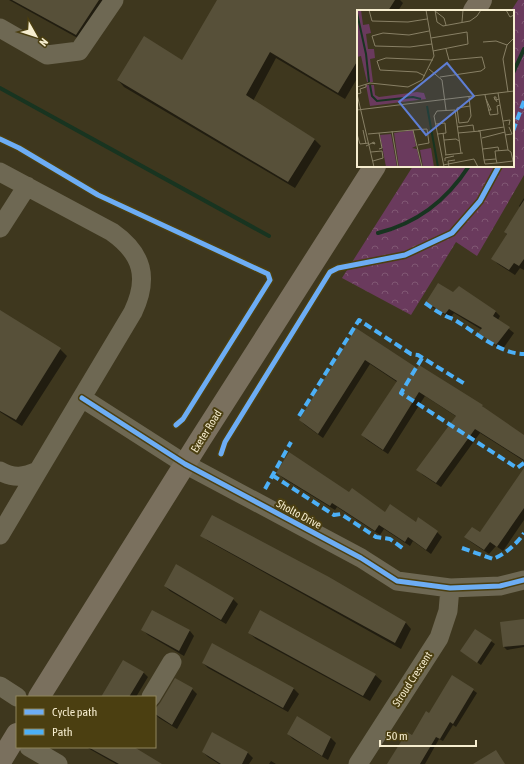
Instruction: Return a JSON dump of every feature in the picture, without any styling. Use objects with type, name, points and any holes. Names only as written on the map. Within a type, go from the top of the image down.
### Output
[{"type":"main road","points":[[475,10],[481,0]]},
{"type":"main road","name":"Exeter Road","points":[[40,696],[185,464],[374,167]]},
{"type":"main road","points":[[0,762],[16,743]]},
{"type":"street","points":[[0,28],[47,55],[79,51],[114,0]]},
{"type":"street","points":[[0,172],[112,232],[125,241],[134,253],[140,267],[142,283],[140,298],[133,312],[82,398],[38,471],[7,509],[0,535]]},
{"type":"street","points":[[1,223],[27,186]]},
{"type":"street","name":"Sholto Drive","points":[[82,398],[185,464],[361,558],[397,581],[450,588],[500,586],[524,580]]},
{"type":"street","points":[[0,471],[15,478],[23,477],[38,471]]},
{"type":"street","name":"Stroud Crescent","points":[[358,764],[439,638],[448,611],[450,588]]},
{"type":"street","points":[[152,696],[172,662]]},
{"type":"street","points":[[0,686],[16,696]]},
{"type":"street","points":[[32,748],[58,764]]},
{"type":"green space","points":[[518,0],[524,0],[524,175],[477,256],[456,242],[411,315],[342,278],[412,167],[514,167],[514,10],[512,10]]},
{"type":"building","points":[[12,0],[99,0],[76,35]]},
{"type":"building","points":[[217,0],[395,0],[389,10],[357,10],[357,62],[338,93],[270,52],[246,95],[315,139],[288,182],[117,80],[144,36],[182,60]]},
{"type":"building","points":[[524,200],[524,259],[519,266],[514,263],[509,270],[491,259],[507,234],[504,232]]},
{"type":"building","points":[[438,283],[453,292],[459,286],[496,311],[493,316],[510,327],[496,345],[478,333],[482,328],[449,309],[445,314],[426,302]]},
{"type":"building","points":[[0,310],[61,348],[16,420],[0,411]]},
{"type":"building","points":[[356,328],[417,368],[419,365],[483,405],[482,406],[524,435],[524,460],[475,429],[436,483],[416,470],[456,416],[419,392],[383,450],[361,435],[397,381],[365,360],[318,434],[299,420]]},
{"type":"building","points":[[289,452],[349,492],[352,488],[385,512],[390,504],[416,522],[418,517],[438,531],[426,550],[408,537],[405,542],[379,525],[375,531],[332,503],[330,506],[276,473]]},
{"type":"building","points":[[524,468],[524,508],[497,547],[490,542],[484,550],[464,537],[472,527],[480,532]]},
{"type":"building","points":[[212,515],[329,577],[406,622],[395,643],[200,536]]},
{"type":"building","points":[[176,564],[234,598],[221,620],[164,586]]},
{"type":"building","points":[[152,610],[190,630],[179,651],[141,630]]},
{"type":"building","points":[[260,610],[376,674],[363,696],[248,633]]},
{"type":"building","points":[[524,619],[524,645],[503,647],[500,622]]},
{"type":"building","points":[[475,629],[492,640],[477,663],[460,651]]},
{"type":"building","points":[[212,643],[294,688],[283,708],[202,663]]},
{"type":"building","points":[[123,660],[144,672],[130,696],[102,696]]},
{"type":"building","points":[[452,675],[474,689],[453,724],[450,722],[440,739],[436,737],[420,764],[387,764],[407,732],[412,735],[426,711],[429,713]]},
{"type":"building","points":[[175,678],[193,688],[172,725],[156,715],[156,708]]},
{"type":"building","points":[[297,716],[331,737],[322,756],[287,734]]},
{"type":"building","points":[[212,732],[248,752],[242,764],[221,764],[202,752]]},
{"type":"building","points":[[90,748],[136,748],[162,764],[119,764]]},
{"type":"building","points":[[496,750],[505,764],[473,764]]},
{"type":"waterway","points":[[514,71],[524,49]]},
{"type":"waterway","points":[[0,88],[269,236]]},
{"type":"waterway","points":[[378,233],[406,223],[419,216],[441,200],[468,167]]},
{"type":"marked path","points":[[514,128],[524,101]]},
{"type":"marked path","points":[[425,303],[497,346],[515,353],[524,354]]},
{"type":"marked path","points":[[299,416],[359,320],[411,354],[418,355],[465,384]]},
{"type":"marked path","points":[[422,358],[401,393],[517,468],[524,463]]},
{"type":"marked path","points":[[265,489],[291,442]]},
{"type":"marked path","points":[[272,475],[334,515],[341,514],[376,537],[390,539],[405,550]]},
{"type":"marked path","points":[[462,548],[493,559],[510,548],[524,533]]},
{"type":"cycle path","points":[[0,139],[19,148],[98,195],[268,274],[270,280],[183,419],[176,425]]},
{"type":"cycle path","points":[[221,454],[225,442],[330,272],[338,268],[405,255],[452,233],[480,201],[498,167]]},
{"type":"cycle path","points":[[82,398],[185,464],[361,558],[397,581],[450,588],[500,586],[524,580]]}]
